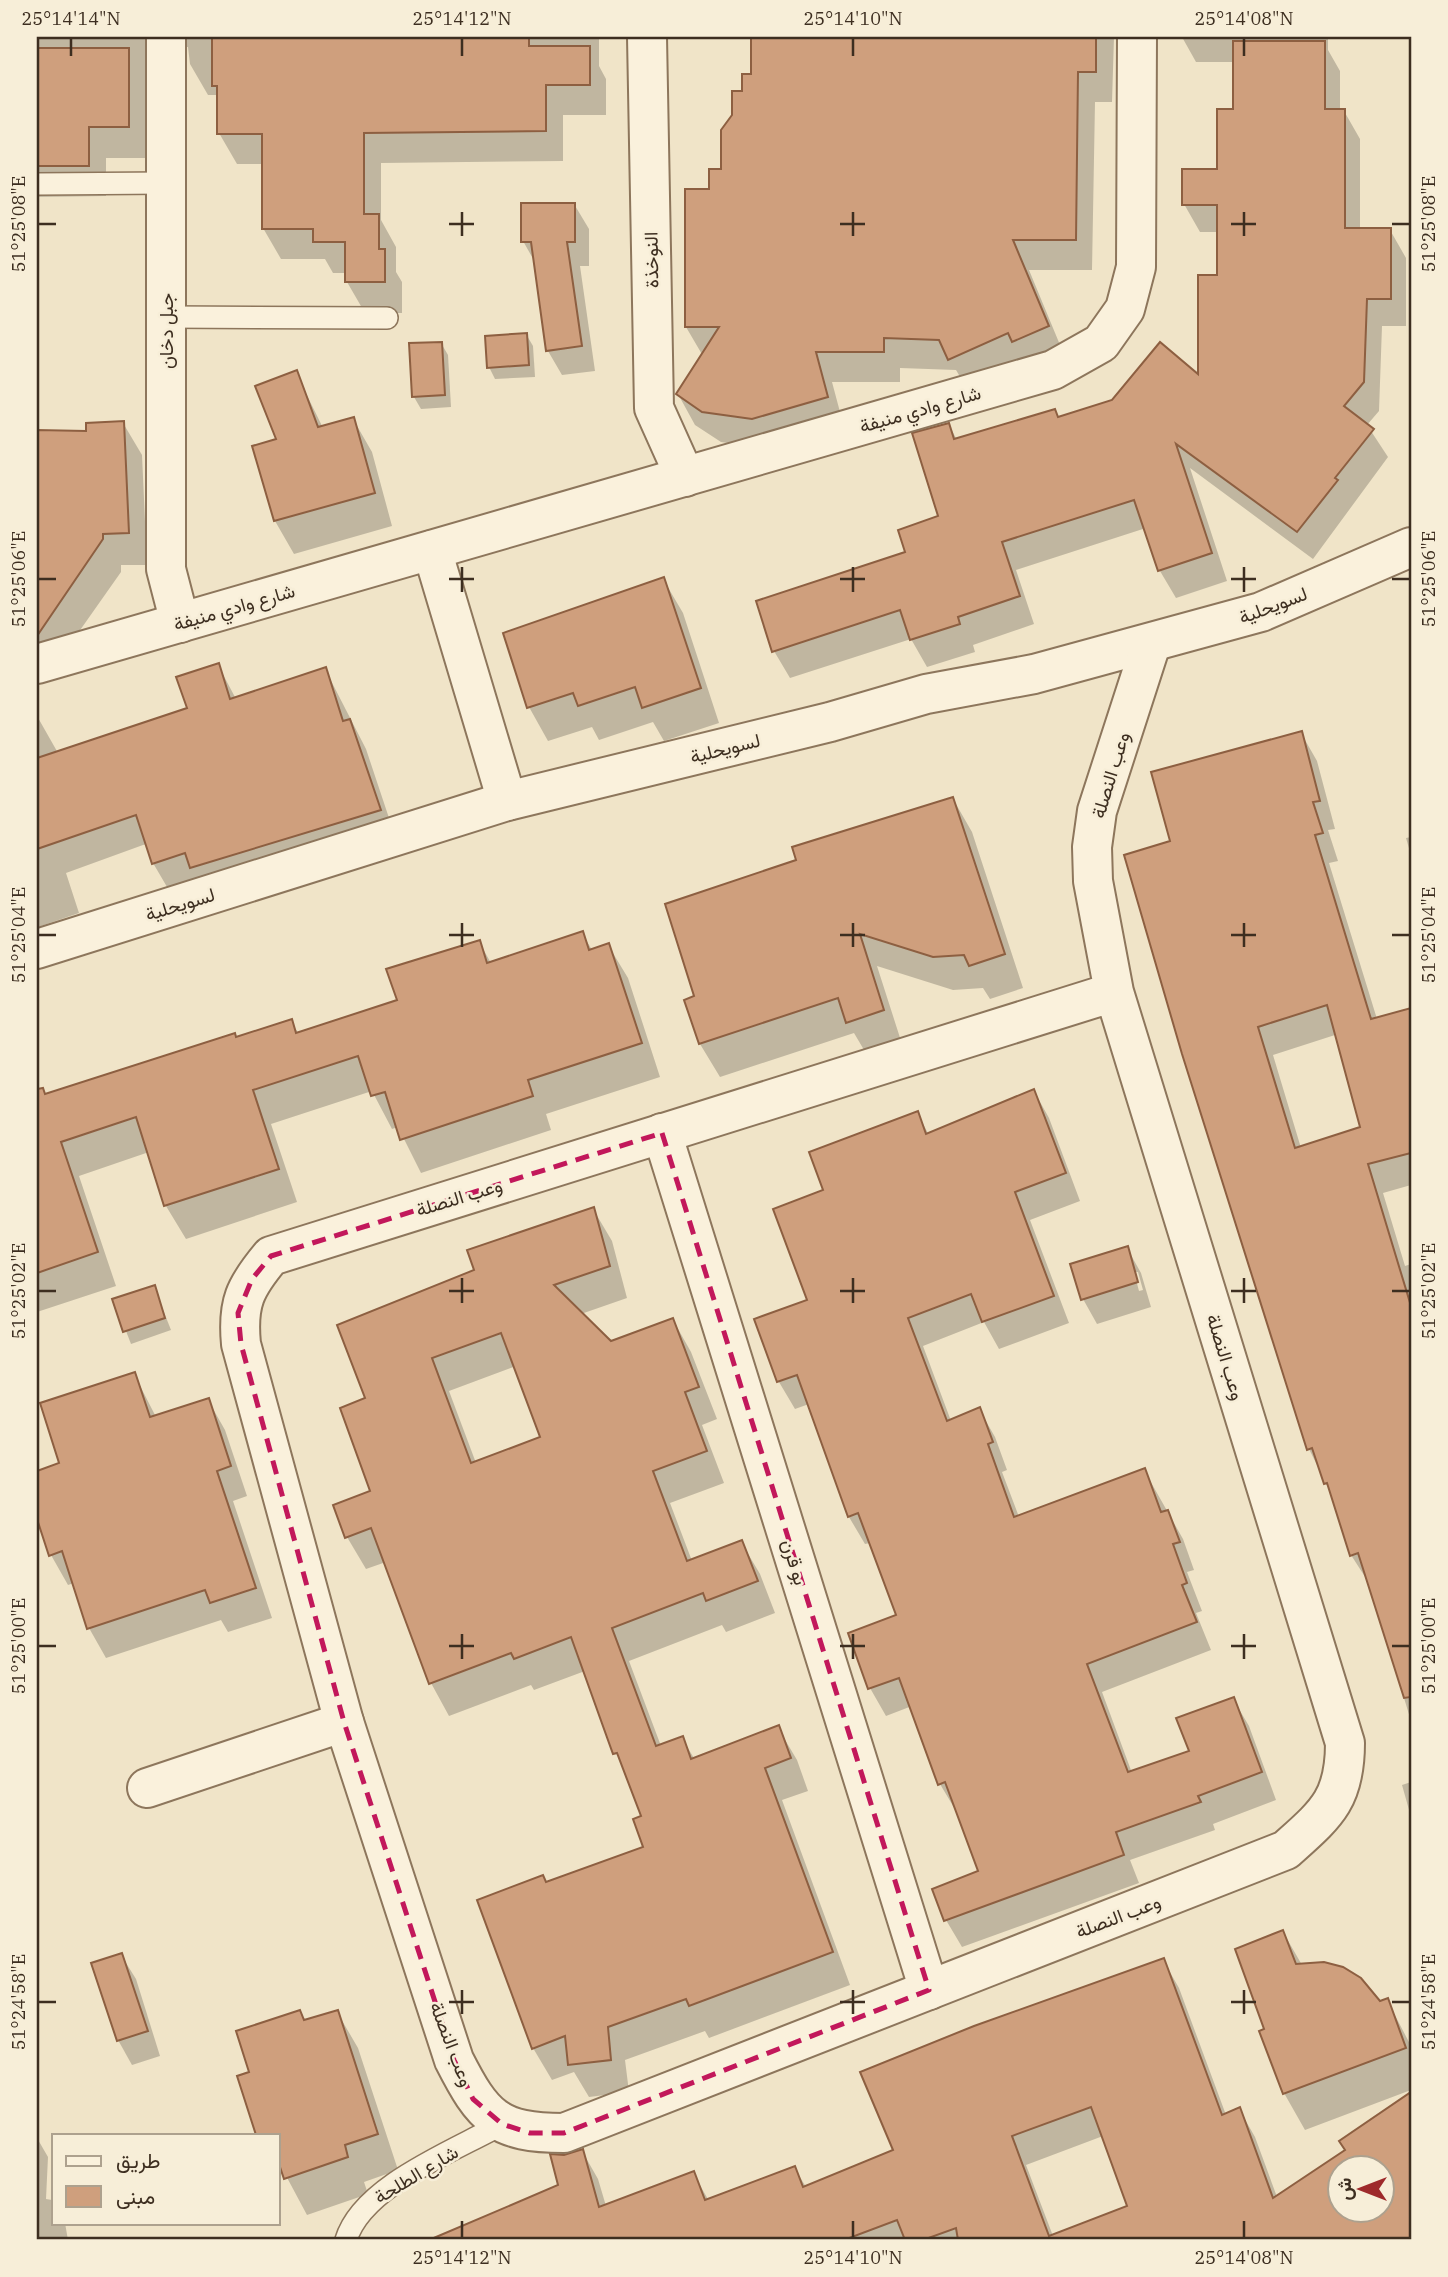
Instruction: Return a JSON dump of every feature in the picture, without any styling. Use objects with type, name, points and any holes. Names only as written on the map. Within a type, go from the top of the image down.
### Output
[{"type":"street","name":"جبل دخان","points":[[166,37],[166,569],[180,622]]},
{"type":"street","name":"النوخذة","points":[[647,37],[654,408],[685,477]]},
{"type":"street","name":"شارع وادي منيفة","points":[[37,664],[1053,370],[1101,343],[1125,309],[1136,267],[1137,37]]},
{"type":"street","name":"لسويحلية","points":[[37,949],[507,801],[830,722],[926,694],[1034,674],[1261,612],[1411,547]]},
{"type":"street","points":[[432,550],[507,801]]},
{"type":"street","name":"وعب النصلة","points":[[1114,992],[271,1256],[252,1279],[238,1312],[240,1344],[344,1722],[454,2060],[473,2099],[502,2124],[530,2133],[564,2133],[1286,1850],[1334,1802],[1345,1771],[1345,1743],[1114,992],[1093,880],[1092,847],[1097,811],[1151,644]]},
{"type":"street","name":"بو قرن","points":[[662,1133],[929,1990]]},
{"type":"street","points":[[147,1787],[344,1722]]},
{"type":"lane","points":[[37,184],[166,183]]},
{"type":"lane","points":[[166,317],[387,318]]},
{"type":"lane","name":"شارع الطلحة","points":[[346,2240],[354,2220],[377,2194],[502,2124]]},
{"type":"highlighted area","points":[[662,1133],[929,1990],[564,2133],[530,2133],[502,2124],[473,2099],[454,2060],[344,1722],[241,1344],[238,1313],[252,1279],[271,1256]]},
{"type":"building","points":[[212,37],[529,37],[529,46],[590,46],[590,85],[546,85],[546,131],[364,133],[364,214],[379,214],[379,249],[385,249],[385,282],[345,282],[345,242],[313,242],[313,229],[262,229],[262,134],[217,134],[217,86],[212,86]]},
{"type":"building","points":[[751,37],[1096,37],[1096,72],[1078,72],[1076,240],[1013,240],[1049,326],[1012,342],[1008,333],[948,360],[939,340],[884,338],[884,352],[816,352],[828,397],[752,419],[702,412],[676,394],[719,327],[685,327],[685,189],[709,189],[709,169],[721,169],[721,130],[732,115],[732,91],[742,91],[742,74],[751,74]]},
{"type":"building","points":[[1233,41],[1325,41],[1325,109],[1345,109],[1345,228],[1391,228],[1391,299],[1367,299],[1364,382],[1344,406],[1374,429],[1335,478],[1338,480],[1297,532],[1176,444],[1212,553],[1158,571],[1134,500],[1002,542],[1020,596],[958,617],[960,624],[910,640],[900,610],[772,652],[756,601],[905,552],[898,530],[938,516],[912,433],[949,423],[954,439],[1055,409],[1058,417],[1112,400],[1160,342],[1198,374],[1198,275],[1217,275],[1217,205],[1182,205],[1182,169],[1217,169],[1217,109],[1233,109]]},
{"type":"building","points":[[37,48],[129,48],[129,127],[89,127],[89,166],[37,166]]},
{"type":"building","points":[[521,203],[575,203],[575,242],[567,242],[582,346],[546,351],[531,242],[521,242]]},
{"type":"building","points":[[527,333],[529,365],[487,368],[485,336]]},
{"type":"building","points":[[442,342],[445,395],[412,397],[409,343]]},
{"type":"building","points":[[297,370],[318,427],[354,417],[375,493],[274,521],[252,446],[276,439],[255,386]]},
{"type":"building","points":[[124,421],[129,533],[103,534],[103,539],[37,636],[37,430],[86,431],[86,423]]},
{"type":"building","points":[[664,577],[701,688],[642,708],[635,687],[578,706],[573,693],[527,708],[503,633]]},
{"type":"building","points":[[219,663],[230,699],[326,667],[343,721],[350,719],[381,810],[190,868],[185,853],[152,864],[136,815],[37,849],[37,758],[187,708],[176,677]]},
{"type":"building","points":[[1302,731],[1320,801],[1313,802],[1323,833],[1315,835],[1371,1019],[1411,1008],[1411,1153],[1368,1164],[1411,1306],[1411,1697],[1404,1698],[1358,1553],[1350,1556],[1327,1483],[1324,1484],[1312,1448],[1307,1450],[1182,1054],[1124,855],[1170,841],[1151,772]],"holes":[[[1327,1005],[1360,1127],[1295,1148],[1258,1027]]]},
{"type":"building","points":[[953,797],[1005,954],[969,966],[964,955],[933,957],[860,934],[884,1010],[846,1023],[838,998],[699,1044],[684,1000],[694,996],[665,904],[796,860],[792,847]]},
{"type":"building","points":[[583,931],[589,950],[609,943],[642,1043],[528,1080],[533,1096],[400,1140],[385,1092],[371,1096],[358,1056],[253,1090],[279,1169],[164,1206],[136,1117],[61,1142],[98,1252],[37,1273],[37,1089],[43,1088],[45,1094],[235,1033],[236,1037],[292,1019],[296,1033],[397,1000],[386,969],[480,940],[487,963]]},
{"type":"building","points":[[1034,1089],[1066,1173],[1015,1192],[1054,1296],[982,1322],[971,1294],[908,1318],[947,1421],[980,1407],[993,1442],[988,1444],[1014,1517],[1145,1468],[1161,1512],[1168,1510],[1180,1542],[1173,1544],[1187,1583],[1182,1585],[1197,1622],[1087,1664],[1128,1772],[1189,1751],[1176,1718],[1234,1697],[1262,1772],[1198,1796],[1201,1802],[1116,1832],[1124,1855],[944,1921],[932,1889],[978,1871],[945,1782],[938,1785],[899,1678],[868,1689],[848,1633],[896,1615],[858,1513],[848,1517],[797,1375],[777,1382],[754,1319],[807,1300],[773,1209],[823,1190],[809,1152],[918,1111],[926,1134]]},
{"type":"building","points":[[594,1207],[610,1266],[554,1285],[611,1341],[673,1318],[699,1387],[685,1392],[707,1451],[653,1471],[687,1561],[742,1540],[758,1581],[706,1601],[703,1593],[612,1628],[656,1746],[683,1736],[691,1759],[779,1725],[791,1758],[765,1768],[833,1952],[689,2006],[686,1999],[608,2027],[611,2060],[568,2065],[565,2036],[532,2049],[477,1900],[543,1875],[546,1882],[643,1847],[633,1819],[641,1816],[617,1753],[613,1754],[571,1637],[514,1659],[511,1653],[429,1684],[371,1528],[345,1538],[333,1505],[370,1491],[340,1408],[365,1398],[337,1325],[474,1270],[467,1250]],"holes":[[[501,1333],[540,1437],[471,1463],[432,1358]]]},
{"type":"building","points":[[1128,1246],[1138,1282],[1081,1300],[1070,1264]]},
{"type":"building","points":[[155,1285],[165,1318],[123,1332],[112,1299]]},
{"type":"building","points":[[135,1372],[150,1417],[209,1398],[231,1466],[217,1471],[256,1588],[210,1603],[205,1590],[87,1629],[62,1551],[49,1556],[37,1519],[37,1471],[59,1463],[40,1403]]},
{"type":"building","points":[[1283,1930],[1296,1964],[1324,1962],[1343,1967],[1361,1978],[1380,2001],[1388,1998],[1406,2048],[1283,2094],[1259,2031],[1264,2029],[1235,1949]]},
{"type":"building","points":[[122,1953],[148,2031],[117,2041],[91,1963]]},
{"type":"building","points":[[1164,1958],[1222,2115],[1240,2107],[1273,2198],[1326,2163],[1326,2224],[1396,2224],[1396,2154],[1339,2154],[1345,2150],[1339,2141],[1411,2092],[1411,2240],[958,2240],[956,2228],[923,2240],[905,2240],[897,2220],[844,2240],[429,2240],[558,2185],[550,2154],[564,2155],[583,2149],[599,2207],[694,2171],[705,2200],[795,2166],[803,2187],[893,2150],[860,2072],[974,2026]],"holes":[[[1091,2107],[1127,2206],[1049,2236],[1012,2136]]]},
{"type":"building","points":[[300,2010],[304,2020],[338,2010],[378,2134],[345,2145],[348,2157],[284,2179],[280,2167],[280,2134],[256,2134],[237,2076],[249,2072],[236,2031]]}]
